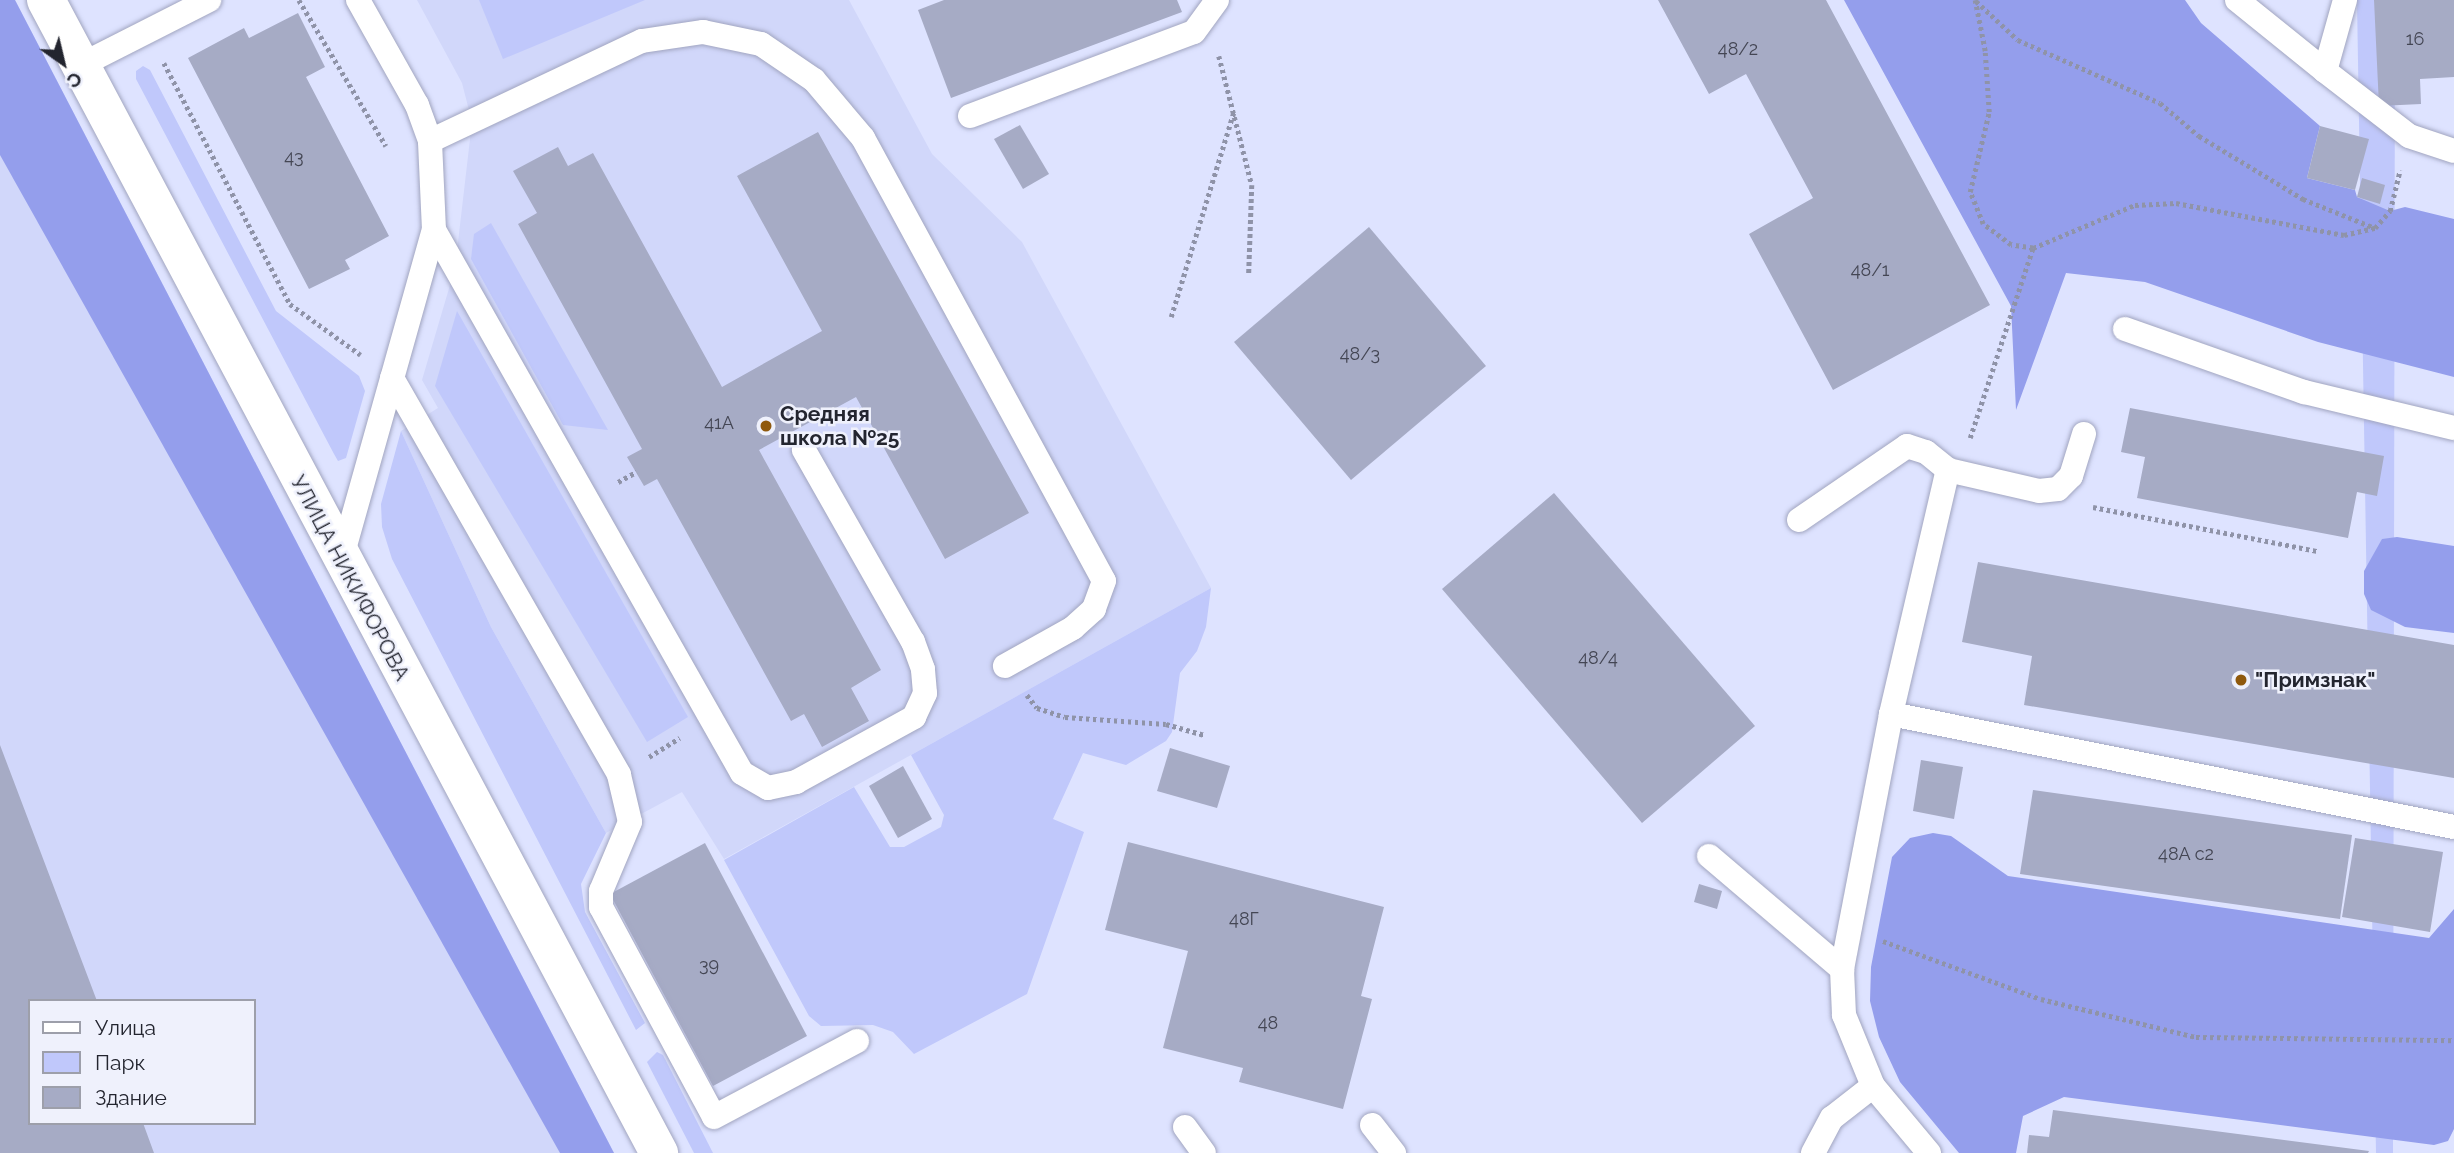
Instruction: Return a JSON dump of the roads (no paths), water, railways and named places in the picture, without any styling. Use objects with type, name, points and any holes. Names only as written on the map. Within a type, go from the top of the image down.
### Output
[{"type":"main road","name":"УЛИЦА НИКИФОРОВА","points":[[46,0],[341,561],[659,1153]]},
{"type":"lane","points":[[79,66],[209,0]]},
{"type":"lane","points":[[341,561],[434,230],[430,141],[417,105],[358,0]]},
{"type":"lane","points":[[2237,0],[2409,136],[2454,151]]},
{"type":"lane","points":[[2325,71],[2345,0]]},
{"type":"lane","points":[[970,116],[1194,32],[1213,9]]},
{"type":"lane","points":[[430,141],[642,41],[703,32],[761,44],[814,80],[863,138],[1104,581],[1094,609],[1073,628],[1006,666]]},
{"type":"lane","points":[[434,230],[742,773],[768,788],[796,782],[914,717],[925,693],[923,669],[913,642],[804,450]]},
{"type":"lane","points":[[2125,329],[2304,392],[2454,428]]},
{"type":"lane","points":[[393,378],[619,775],[629,822],[601,891],[601,907],[713,1117],[857,1041]]},
{"type":"lane","points":[[1799,520],[1907,446],[1926,452],[1954,472],[2039,491],[2058,489],[2071,476],[2084,434]]},
{"type":"lane","points":[[1929,1153],[1873,1086],[1844,1015],[1842,969],[1891,714],[1954,472]]},
{"type":"lane","points":[[1891,714],[2454,827]]},
{"type":"lane","points":[[1709,856],[1842,969]]},
{"type":"lane","points":[[1813,1153],[1832,1118],[1873,1086]]},
{"type":"lane","points":[[1372,1125],[1394,1153]]},
{"type":"lane","points":[[1185,1127],[1203,1153]]},
{"type":"place","name":"Средняя школа №25","points":[[766,426]]},
{"type":"place","name":"\"Примзнак\"","points":[[2241,680]]}]
